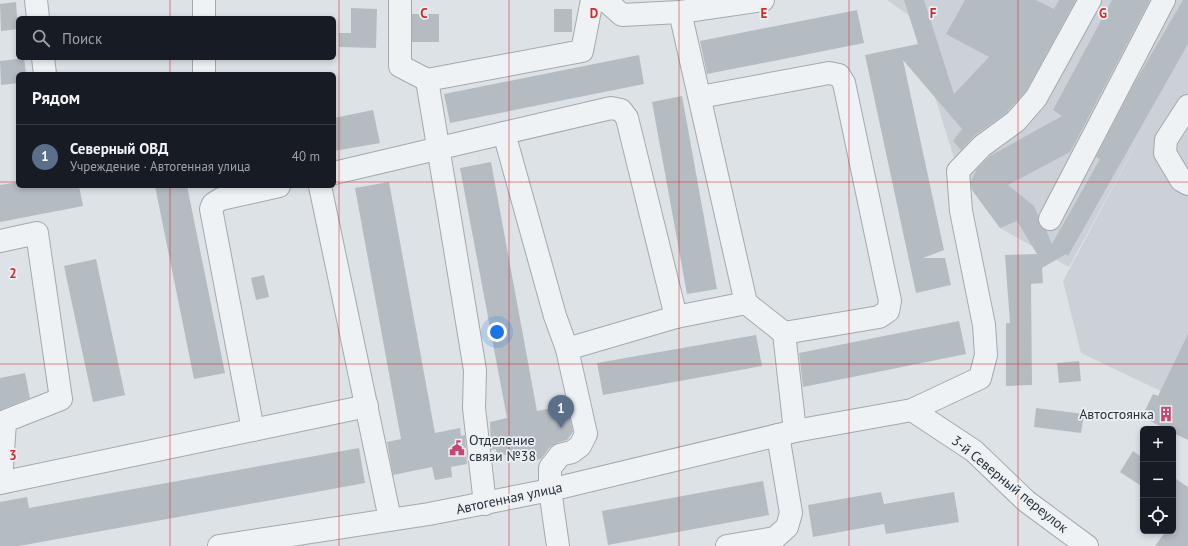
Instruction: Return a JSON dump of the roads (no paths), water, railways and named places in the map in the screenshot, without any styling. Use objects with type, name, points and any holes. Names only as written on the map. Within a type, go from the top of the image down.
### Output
[{"type":"street","points":[[36,0],[38,16]]},
{"type":"street","points":[[204,0],[204,16]]},
{"type":"street","points":[[400,0],[400,66],[427,80],[582,51],[592,0]]},
{"type":"street","points":[[605,0],[622,14],[680,12],[762,0]]},
{"type":"street","name":"Автогенная улица","points":[[220,546],[323,538],[390,518],[485,504],[550,490],[786,433],[912,410],[980,378],[986,355],[984,325],[961,211],[958,171],[982,146],[1016,121],[1036,98],[1090,0]]},
{"type":"street","points":[[1050,218],[1164,0]]},
{"type":"street","points":[[680,12],[746,303],[784,334],[786,433],[791,513],[787,527],[775,538],[727,546]]},
{"type":"street","points":[[43,60],[45,72]]},
{"type":"street","points":[[204,60],[204,72]]},
{"type":"street","points":[[700,97],[829,73],[839,75],[844,84],[890,301],[888,311],[879,316],[784,334]]},
{"type":"street","points":[[427,80],[475,370],[474,408],[485,504]]},
{"type":"street","points":[[1188,106],[1166,140],[1165,153],[1181,180],[1188,184]]},
{"type":"street","points":[[336,172],[438,147],[611,108],[621,110],[627,118],[676,317]]},
{"type":"street","points":[[504,133],[555,316],[567,349],[586,434],[580,446],[572,452],[560,455],[550,468],[550,490],[558,546]]},
{"type":"street","points":[[253,430],[211,209],[213,204],[221,199],[270,188]]},
{"type":"street","points":[[320,188],[390,518]]},
{"type":"street","points":[[0,241],[37,234],[61,399],[2,423],[0,483],[367,406]]},
{"type":"street","points":[[567,349],[676,317],[746,303]]},
{"type":"street","name":"3-й Северный переулок","points":[[912,410],[974,451],[1026,501],[1087,546]]},
{"type":"place","name":"Автостоянка","points":[[1166,414]]},
{"type":"place","name":"Северный ОВД","points":[[561,428]]},
{"type":"place","name":"Отделение связи №38","points":[[457,448]]}]
